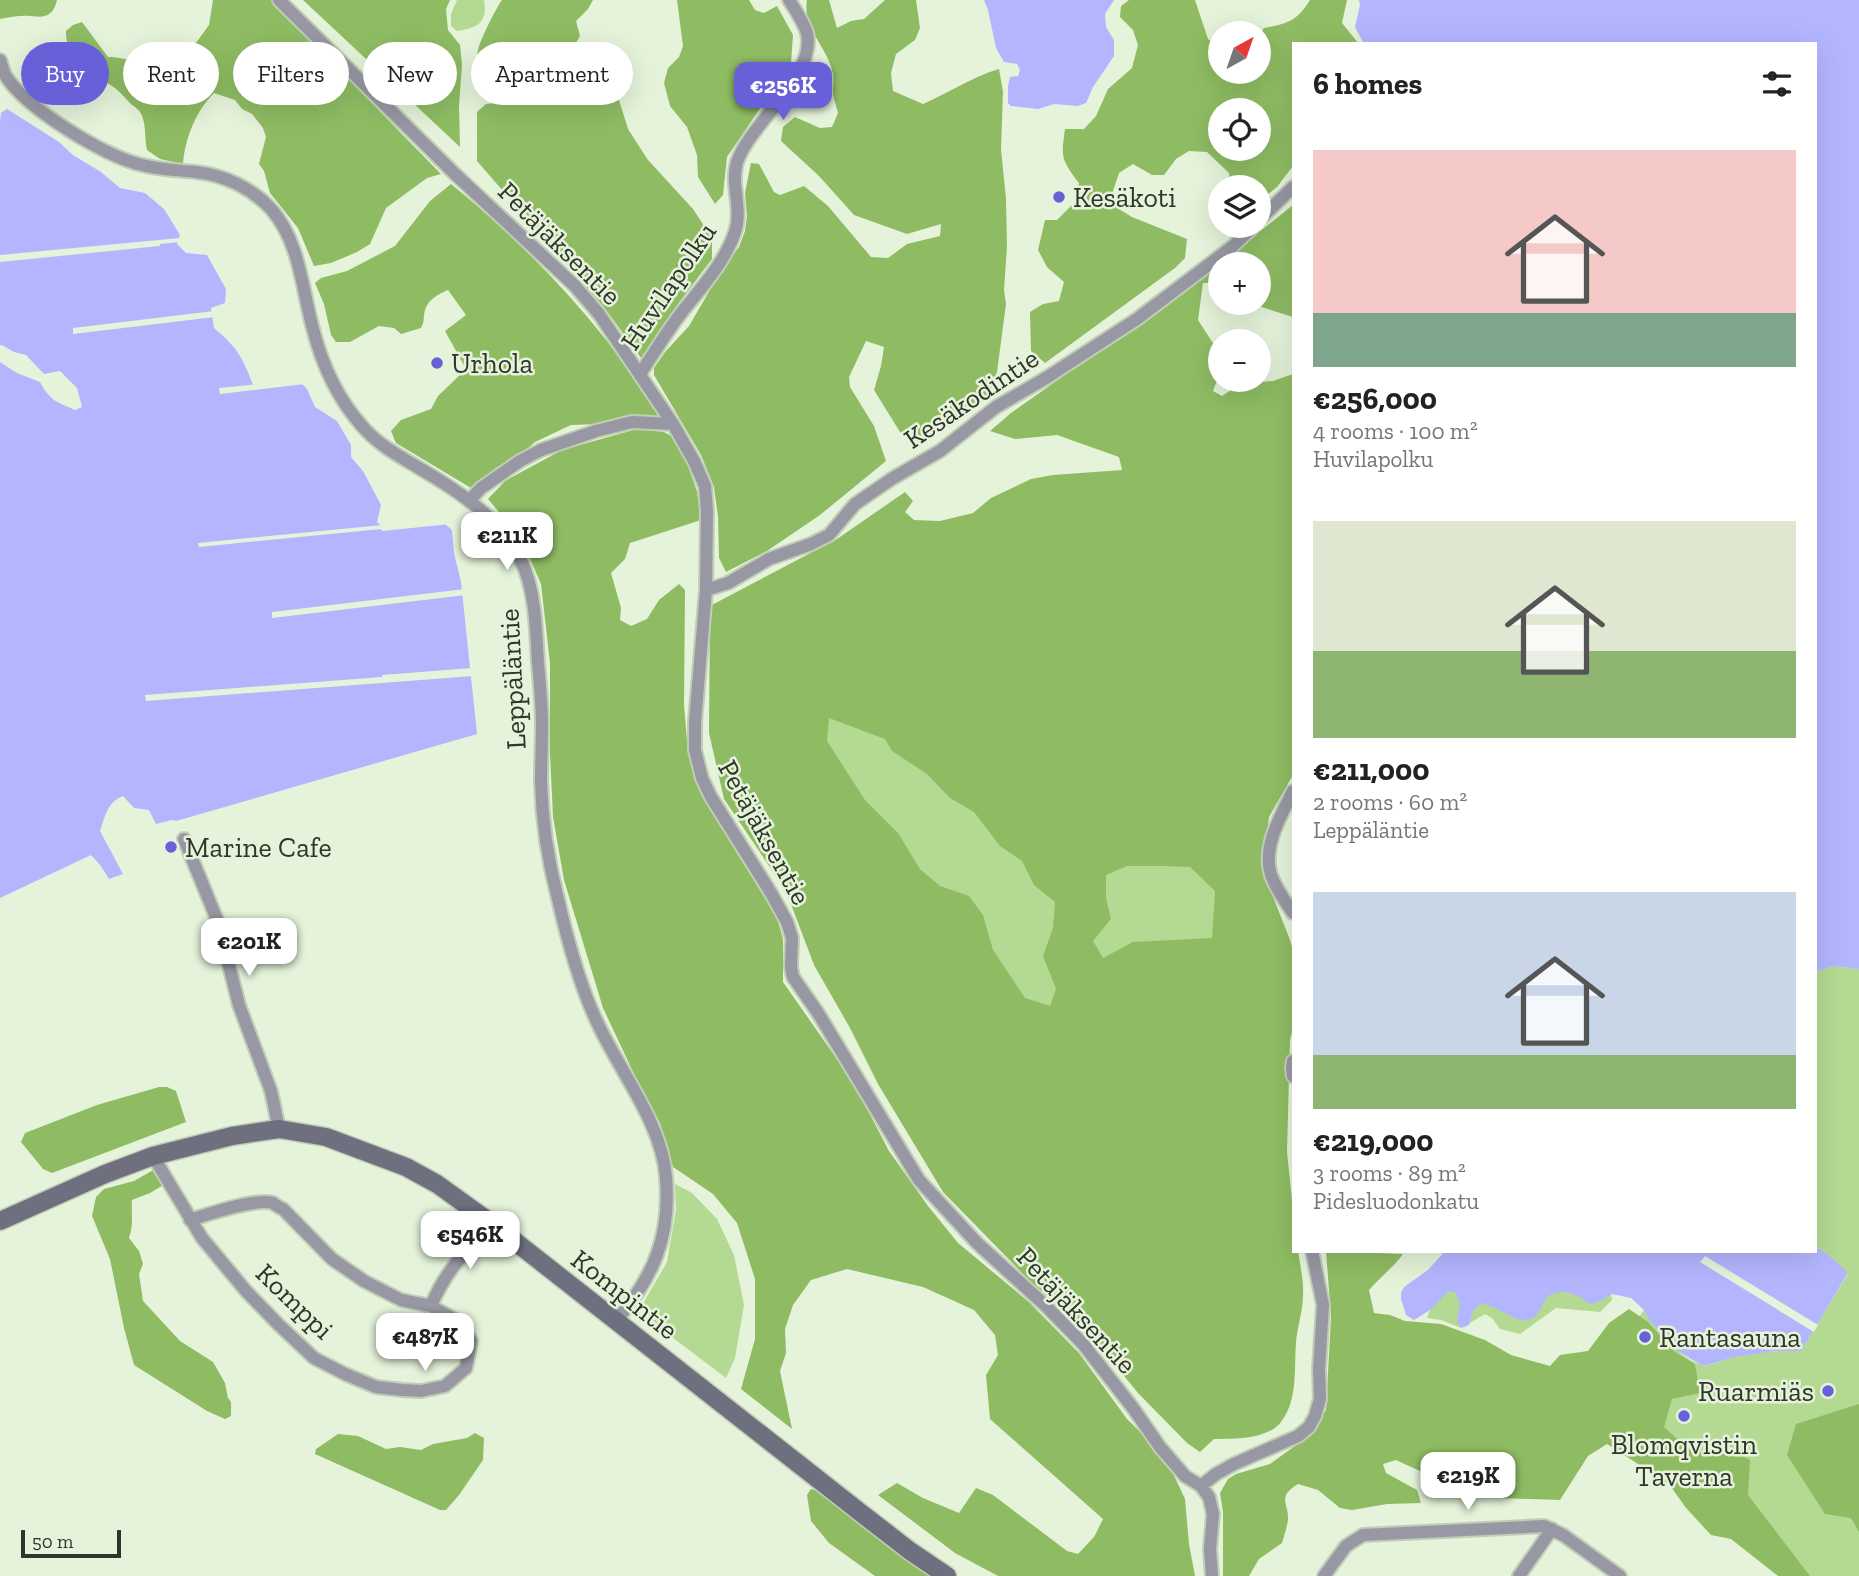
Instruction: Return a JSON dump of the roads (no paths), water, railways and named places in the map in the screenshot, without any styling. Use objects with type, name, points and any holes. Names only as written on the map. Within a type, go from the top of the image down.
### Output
[{"type":"street","name":"Petäjäksentie","points":[[279,0],[455,174],[575,286],[600,314],[673,424],[705,486],[708,523],[695,750],[702,778],[712,797],[787,922],[792,938],[793,977],[818,1013],[919,1180],[977,1243],[1083,1344],[1160,1447],[1185,1476],[1201,1486],[1209,1497],[1213,1514],[1210,1549],[1212,1576]]},
{"type":"street","name":"Huvilapolku","points":[[640,374],[727,252],[738,223],[737,163],[758,128],[800,71],[807,50],[807,36],[802,21],[789,0]]},
{"type":"street","name":"Leppäläntie","points":[[0,60],[5,75],[20,92],[59,124],[100,149],[139,165],[198,172],[225,179],[252,191],[273,211],[293,247],[322,358],[349,408],[363,427],[381,443],[469,501],[491,519],[508,537],[526,573],[532,592],[537,640],[542,722],[541,783],[546,840],[557,898],[590,1006],[651,1124],[666,1171],[668,1202],[666,1227],[660,1249],[639,1289],[616,1321]]},
{"type":"street","points":[[1271,208],[1292,188]]},
{"type":"street","name":"Kesäkodintie","points":[[706,590],[728,583],[769,559],[811,544],[829,534],[855,504],[940,451],[996,407],[1137,319],[1241,238]]},
{"type":"street","points":[[469,501],[481,488],[541,450],[596,430],[632,422],[673,424]]},
{"type":"street","points":[[1292,793],[1273,831],[1270,873],[1292,913]]},
{"type":"street","points":[[184,839],[218,922],[239,1005],[271,1091],[279,1129]]},
{"type":"street","name":"Kompintie","points":[[0,1221],[105,1174],[153,1156],[232,1136],[279,1129],[326,1137],[406,1167],[437,1184],[494,1225],[910,1551],[947,1576]]},
{"type":"street","name":"Komppi","points":[[153,1156],[190,1220],[202,1238],[246,1291],[314,1358],[376,1387],[421,1391],[445,1386],[466,1368],[471,1341],[458,1322],[431,1306],[401,1300],[363,1281],[332,1259],[274,1203],[259,1202],[190,1220]]},
{"type":"street","points":[[431,1306],[440,1284],[460,1256],[494,1225]]},
{"type":"street","points":[[1201,1486],[1234,1464],[1298,1436],[1309,1427],[1315,1416],[1321,1399],[1319,1369],[1323,1305],[1312,1253]]},
{"type":"street","points":[[1324,1576],[1346,1546],[1363,1535],[1544,1525],[1620,1576]]},
{"type":"street","points":[[1519,1576],[1552,1529]]},
{"type":"water","points":[[984,0],[1114,0],[1105,14],[1106,27],[1114,40],[1114,56],[1093,87],[1086,103],[1078,106],[1054,104],[1038,109],[1011,106],[1008,103],[1010,77],[1018,76],[1020,70],[1017,64],[1004,62],[996,48]]},
{"type":"water","points":[[1359,0],[1859,0],[1859,969],[1834,966],[1817,971],[1817,42],[1363,42],[1355,27]]},
{"type":"water","points":[[7,109],[59,142],[120,188],[145,193],[164,209],[180,235],[177,244],[186,253],[207,255],[226,289],[225,303],[211,308],[214,328],[238,354],[253,385],[301,383],[307,389],[315,407],[337,421],[351,445],[351,457],[363,471],[381,505],[377,522],[385,529],[444,523],[452,530],[461,582],[477,734],[176,821],[156,824],[149,810],[134,808],[123,796],[110,806],[100,831],[123,874],[109,879],[91,855],[0,898],[0,362],[17,373],[40,382],[47,393],[59,403],[75,410],[82,407],[77,388],[60,371],[44,374],[26,355],[0,345],[0,122],[1,113]]},
{"type":"water","points":[[1817,1247],[1848,1273],[1801,1351],[1775,1351],[1701,1365],[1676,1350],[1631,1298],[1612,1294],[1590,1304],[1573,1294],[1555,1293],[1545,1300],[1537,1315],[1527,1320],[1480,1304],[1473,1311],[1469,1325],[1461,1328],[1457,1321],[1460,1303],[1456,1293],[1449,1291],[1430,1310],[1414,1320],[1406,1315],[1401,1293],[1404,1287],[1428,1270],[1443,1253],[1817,1253]]},
{"type":"place","name":"Kesäkoti","points":[[1059,197]]},
{"type":"place","name":"Urhola","points":[[437,363]]},
{"type":"place","name":"Marine Cafe","points":[[171,847]]},
{"type":"place","name":"Rantasauna","points":[[1645,1337]]},
{"type":"place","name":"Ruarmiäs","points":[[1828,1391]]},
{"type":"place","name":"Blomqvistin Taverna","points":[[1684,1416]]}]
